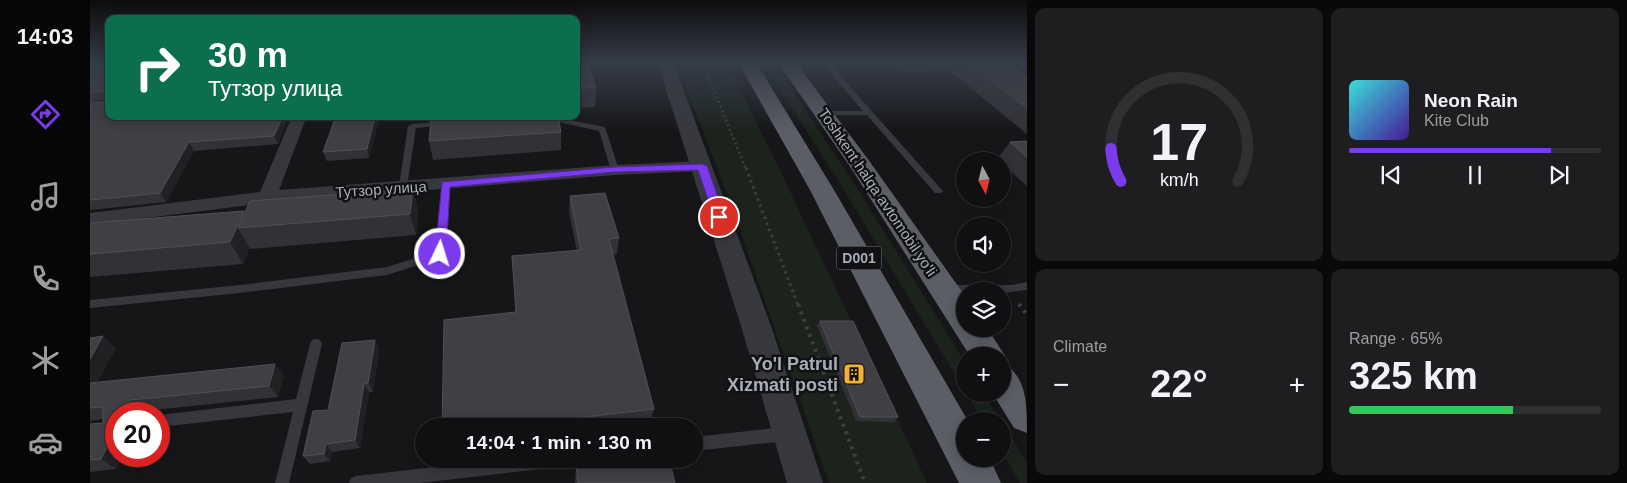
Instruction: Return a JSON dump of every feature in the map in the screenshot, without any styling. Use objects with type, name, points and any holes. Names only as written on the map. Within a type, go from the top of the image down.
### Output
[{"type":"highway","name":"D001","points":[[761,87],[822,190],[956,437]]},
{"type":"highway","name":"Toshkent halqa avtomobil yo'li","points":[[805,87],[956,307]]},
{"type":"highway","points":[[1011,392],[1027,416]]},
{"type":"highway","points":[[972,467],[981,483]]},
{"type":"street","points":[[674,87],[702,166],[805,483]]},
{"type":"street","points":[[267,197],[298,120]]},
{"type":"street","name":"Тутзор улица","points":[[90,219],[267,197],[403,186],[446,185],[615,170],[702,166]]},
{"type":"lane","points":[[846,87],[938,191]]},
{"type":"lane","points":[[824,113],[869,113]]},
{"type":"lane","points":[[556,120],[602,129],[615,170]]},
{"type":"lane","points":[[403,186],[412,126],[458,122]]},
{"type":"lane","points":[[90,304],[240,289],[387,271],[440,254],[446,185]]},
{"type":"lane","points":[[944,289],[1012,289],[1027,286]]},
{"type":"lane","points":[[282,483],[316,344]]},
{"type":"lane","points":[[170,420],[301,406]]},
{"type":"lane","points":[[703,443],[790,433]]},
{"type":"lane","points":[[356,483],[488,468]]},
{"type":"path","points":[[712,87],[752,183],[865,483]]},
{"type":"shaded area","points":[[686,87],[739,87],[927,483],[829,483],[728,196]]},
{"type":"shaded area","points":[[778,87],[790,87],[858,190],[956,348],[956,376],[844,190]]},
{"type":"shaded area","points":[[972,402],[989,402],[995,412],[978,412]]},
{"type":"shaded area","points":[[1011,436],[1027,463],[1027,483],[1020,483],[1011,467]]},
{"type":"building","points":[[90,87],[105,87],[105,91],[90,92]]},
{"type":"building","points":[[580,87],[596,87],[580,89]]},
{"type":"building","points":[[999,87],[1027,87],[1027,108]]},
{"type":"building","points":[[105,91],[105,120],[281,120],[274,136],[189,142],[160,193],[90,200],[90,102],[104,102]]},
{"type":"building","points":[[335,120],[374,120],[367,149],[323,152]]},
{"type":"building","points":[[559,120],[561,132],[429,141],[431,121]]},
{"type":"building","points":[[1027,141],[1027,157],[1010,142]]},
{"type":"building","points":[[413,189],[410,214],[238,228],[250,201]]},
{"type":"building","points":[[605,193],[619,238],[609,239],[654,409],[576,418],[442,418],[444,320],[516,312],[512,256],[581,250],[570,196]]},
{"type":"building","points":[[244,211],[230,242],[90,254],[90,223]]},
{"type":"building","name":"Yo'l Patrul Xizmati posti","points":[[820,321],[853,321],[898,417],[860,417]]},
{"type":"building","points":[[103,336],[90,359],[90,338]]},
{"type":"building","points":[[375,340],[368,383],[364,384],[355,440],[326,444],[324,454],[303,456],[313,411],[328,410],[342,343]]},
{"type":"building","points":[[275,364],[269,386],[130,400],[129,402],[105,402],[105,451],[101,459],[90,460],[90,424],[103,423],[103,407],[90,408],[90,383]]},
{"type":"building","points":[[576,468],[671,468],[675,483],[578,483]]},
{"type":"place","name":"Yo'l Patrul Xizmati posti","points":[[854,374]]},
{"type":"route","points":[[440,254],[446,185],[615,170],[702,166],[719,217]]}]
